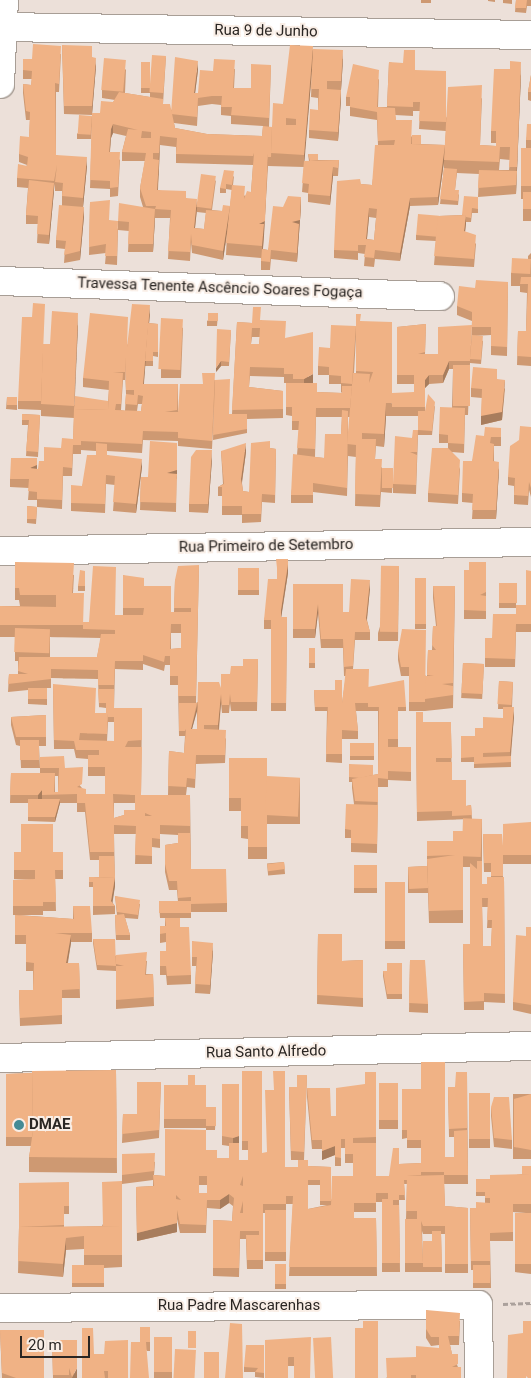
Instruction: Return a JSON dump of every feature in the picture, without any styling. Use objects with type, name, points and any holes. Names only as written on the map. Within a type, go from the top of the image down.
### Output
[{"type":"street","points":[[0,84],[4,0]]},
{"type":"street","name":"Rua 9 de Junho","points":[[2,27],[531,35]]},
{"type":"street","name":"Travessa Tenente Ascêncio Soares Fogaça","points":[[0,280],[440,296]]},
{"type":"street","name":"Rua Primeiro de Setembro","points":[[0,551],[531,542]]},
{"type":"street","name":"Rua Santo Alfredo","points":[[0,1058],[531,1046]]},
{"type":"street","name":"Rua Padre Mascarenhas","points":[[0,1308],[478,1305],[479,1378]]},
{"type":"building","points":[[516,0],[527,0],[526,8],[515,8]]},
{"type":"building","points":[[33,44],[61,46],[59,84],[55,83],[56,155],[87,157],[83,198],[62,196],[63,183],[55,182],[57,165],[54,181],[17,178],[18,164],[27,166],[28,157],[19,154],[20,136],[29,137],[30,112],[26,111],[23,84],[31,85],[32,71],[23,70],[23,59],[32,59]]},
{"type":"building","points":[[62,45],[92,46],[92,57],[96,58],[92,106],[64,106]]},
{"type":"building","points":[[290,45],[313,46],[304,155],[271,153],[273,103],[283,104]],"holes":[[[286,118],[296,119],[296,125],[286,125]]]},
{"type":"building","points":[[313,49],[343,50],[341,81],[327,81],[327,89],[341,90],[338,132],[309,130],[310,109],[318,110],[319,89],[311,89]]},
{"type":"building","points":[[404,50],[415,50],[415,70],[446,71],[446,122],[419,121],[420,102],[413,102],[413,107],[387,106],[389,62],[403,63]]},
{"type":"building","points":[[152,55],[166,56],[163,93],[149,92]]},
{"type":"building","points":[[175,57],[198,61],[194,93],[198,93],[200,70],[213,71],[214,59],[235,60],[233,88],[251,88],[251,64],[271,65],[269,118],[231,115],[232,107],[221,107],[222,96],[198,98],[197,117],[171,114]]},
{"type":"building","points":[[104,58],[126,60],[123,92],[101,90]]},
{"type":"building","points":[[510,61],[521,62],[517,167],[509,167],[510,147],[500,147],[499,162],[444,160],[448,87],[482,85],[480,145],[496,146],[496,131],[491,131],[494,69],[510,69]]},
{"type":"building","points":[[141,62],[150,62],[150,88],[141,88]]},
{"type":"building","points":[[353,64],[379,70],[377,107],[395,108],[396,120],[412,120],[411,144],[445,145],[438,197],[410,198],[400,253],[375,250],[374,258],[364,257],[366,245],[358,245],[358,251],[334,250],[337,181],[360,179],[361,184],[372,185],[375,145],[394,145],[395,140],[378,141],[377,112],[350,107],[350,97],[346,97]],"holes":[[[369,208],[377,209],[374,240],[366,239]]]},
{"type":"building","points":[[531,75],[531,92],[528,92]]},
{"type":"building","points":[[119,92],[163,99],[163,104],[170,104],[175,128],[207,134],[262,136],[263,126],[272,127],[271,157],[268,157],[268,153],[254,153],[253,156],[176,154],[177,138],[160,136],[159,153],[153,153],[153,159],[159,160],[157,190],[186,191],[186,198],[197,199],[194,228],[204,229],[206,210],[222,211],[223,205],[230,206],[223,251],[192,245],[191,234],[190,252],[168,251],[171,210],[155,209],[156,206],[146,206],[140,188],[146,153],[122,152],[128,129],[138,130],[113,124],[111,129],[109,152],[120,152],[118,187],[110,188],[110,181],[90,180],[92,113],[100,113],[101,101],[113,102]],"holes":[[[142,131],[151,132],[151,138],[141,138]]]},
{"type":"building","points":[[79,115],[92,116],[91,135],[78,134]]},
{"type":"building","points":[[527,124],[531,124],[531,140],[526,140]]},
{"type":"building","points":[[412,135],[421,135],[421,144],[412,144]]},
{"type":"building","points":[[521,148],[531,148],[531,186],[521,186]]},
{"type":"building","points":[[254,153],[268,153],[265,221],[259,224],[264,224],[262,246],[226,243],[232,185],[245,186],[244,199],[247,191],[251,192]]},
{"type":"building","points":[[308,154],[318,154],[318,160],[310,161]]},
{"type":"building","points":[[339,160],[338,168],[333,167],[330,196],[308,194],[309,184],[302,183],[304,161]]},
{"type":"building","points":[[444,168],[457,169],[455,190],[459,190],[458,201],[440,199]]},
{"type":"building","points":[[224,170],[234,171],[232,185],[226,184],[226,189],[220,188]]},
{"type":"building","points":[[479,170],[517,171],[516,185],[478,188]]},
{"type":"building","points":[[201,174],[216,176],[211,209],[196,207]]},
{"type":"building","points":[[29,180],[54,183],[49,235],[37,234],[38,216],[26,215]]},
{"type":"building","points":[[523,192],[531,192],[531,209],[523,209]]},
{"type":"building","points":[[288,196],[301,197],[300,220],[292,222],[299,224],[297,253],[271,250],[270,262],[261,261],[262,249],[268,250],[273,206],[283,207]]},
{"type":"building","points":[[464,196],[478,197],[478,209],[472,208],[471,218],[462,215]]},
{"type":"building","points":[[110,200],[109,220],[118,221],[117,256],[105,256],[106,244],[89,247],[90,202]]},
{"type":"building","points":[[119,203],[155,209],[153,244],[128,244],[129,222],[118,221]]},
{"type":"building","points":[[59,205],[84,207],[80,251],[64,255],[66,241],[56,240]]},
{"type":"building","points":[[418,214],[439,216],[437,237],[416,235]]},
{"type":"building","points":[[466,215],[464,231],[476,235],[474,259],[434,256],[438,216]]},
{"type":"building","points":[[512,258],[531,259],[530,274],[511,273]]},
{"type":"building","points":[[521,277],[531,277],[531,357],[517,356],[518,331],[526,331],[528,284],[520,284]]},
{"type":"building","points":[[476,280],[508,282],[507,347],[491,346],[491,327],[472,327],[472,312],[457,306],[459,286],[475,288]]},
{"type":"building","points":[[33,303],[45,304],[41,401],[18,401],[22,317],[32,317]]},
{"type":"building","points":[[132,304],[150,305],[143,384],[178,384],[177,410],[165,412],[178,412],[180,384],[203,384],[202,373],[215,373],[212,441],[178,438],[178,432],[143,431],[142,444],[81,441],[81,445],[73,445],[72,468],[63,467],[62,500],[37,499],[37,492],[28,491],[29,479],[10,479],[11,458],[37,458],[37,465],[30,468],[38,469],[39,461],[44,461],[44,447],[61,448],[62,438],[73,439],[74,409],[108,410],[109,381],[83,378],[90,313],[128,317],[127,347]],"holes":[[[125,357],[126,390],[134,390],[134,395],[126,394],[125,404],[137,405],[138,395],[143,396],[141,411],[115,410],[116,404],[121,404],[123,373],[113,372],[125,372]]]},
{"type":"building","points":[[253,307],[261,307],[260,320],[286,321],[285,338],[313,332],[313,374],[304,379],[293,379],[293,374],[284,374],[284,368],[250,367],[249,387],[283,391],[283,409],[232,410],[237,322],[252,323]],"holes":[[[252,328],[260,328],[259,344],[251,344]]]},
{"type":"building","points":[[52,311],[78,313],[74,406],[41,404],[43,344],[50,344]]},
{"type":"building","points":[[208,313],[218,313],[218,321],[208,321]]},
{"type":"building","points":[[356,314],[361,314],[360,321],[392,322],[392,403],[386,403],[384,434],[362,433],[362,439],[376,439],[375,459],[382,459],[380,495],[355,494],[356,445],[347,444],[353,373],[370,374],[369,383],[373,372],[356,371]]},
{"type":"building","points":[[161,318],[183,319],[180,370],[158,369]]},
{"type":"building","points":[[148,323],[158,324],[158,352],[153,352],[153,361],[145,361]]},
{"type":"building","points":[[426,324],[425,352],[418,354],[438,354],[438,327],[472,325],[470,361],[449,361],[443,375],[429,375],[425,380],[425,407],[392,407],[392,393],[414,392],[414,375],[397,375],[397,327]]},
{"type":"building","points":[[331,325],[356,326],[352,384],[341,383],[341,376],[329,375],[329,367],[318,366],[319,347],[330,348]]},
{"type":"building","points":[[217,329],[231,330],[229,362],[221,361],[216,368]]},
{"type":"building","points":[[472,335],[483,336],[481,360],[470,359]]},
{"type":"building","points":[[453,365],[470,365],[470,406],[453,406]]},
{"type":"building","points":[[473,367],[497,369],[497,379],[505,380],[502,412],[481,416],[482,389],[471,388]]},
{"type":"building","points":[[230,379],[229,414],[247,414],[247,429],[213,435],[215,380]]},
{"type":"building","points":[[286,383],[317,383],[317,392],[342,393],[342,386],[352,386],[350,408],[316,408],[315,449],[297,448],[299,421],[292,421],[292,407],[286,407]]},
{"type":"building","points":[[428,394],[435,402],[432,431],[418,430],[418,411],[425,411]]},
{"type":"building","points":[[75,396],[108,401],[108,410],[74,409]]},
{"type":"building","points":[[7,397],[17,397],[17,405],[7,405]]},
{"type":"building","points":[[440,407],[465,408],[464,444],[448,443],[448,435],[439,434]]},
{"type":"building","points":[[342,410],[348,411],[347,488],[313,483],[313,495],[291,495],[293,454],[324,458],[325,434],[341,434]]},
{"type":"building","points":[[22,414],[40,415],[38,452],[26,451],[29,420],[22,420]]},
{"type":"building","points":[[520,426],[531,427],[531,488],[529,482],[528,496],[514,495],[515,478],[508,477],[510,446],[519,440]]},
{"type":"building","points":[[485,427],[501,428],[501,437],[491,437],[490,443],[494,444],[493,461],[499,462],[496,510],[472,510],[473,494],[462,493],[463,461],[472,461],[476,435],[484,436]]},
{"type":"building","points":[[413,430],[418,430],[417,452],[410,452],[417,455],[416,485],[393,484],[395,436],[412,438]]},
{"type":"building","points":[[150,441],[177,443],[177,470],[167,473],[177,474],[176,503],[140,502],[141,477],[148,477]]},
{"type":"building","points":[[270,441],[270,448],[276,449],[275,495],[262,494],[261,514],[242,514],[242,506],[222,506],[222,487],[218,487],[224,484],[221,451],[246,443],[241,479],[243,491],[249,492],[251,443]]},
{"type":"building","points":[[96,443],[107,444],[107,455],[142,459],[136,504],[113,502],[115,476],[106,475],[105,504],[71,503],[71,485],[82,486],[87,455],[96,455]]},
{"type":"building","points":[[432,448],[448,448],[460,460],[458,495],[428,493]]},
{"type":"building","points":[[196,450],[212,450],[208,504],[189,504],[191,457]]},
{"type":"building","points":[[382,468],[393,468],[393,488],[382,488]]},
{"type":"building","points":[[27,506],[37,507],[36,519],[27,519]]},
{"type":"building","points":[[276,559],[288,559],[288,564],[277,564],[277,568]]},
{"type":"building","points":[[15,562],[74,563],[72,593],[84,593],[83,625],[0,625],[0,606],[56,607],[56,595],[20,595],[19,588],[15,588]]},
{"type":"building","points":[[469,562],[486,562],[486,592],[480,595],[486,596],[486,611],[464,610],[464,570],[469,570]]},
{"type":"building","points":[[277,564],[288,564],[281,610],[281,617],[287,617],[286,703],[271,703],[271,620],[264,620],[268,579],[277,579]]},
{"type":"building","points":[[199,565],[196,696],[178,696],[178,676],[170,676],[170,656],[165,656],[164,662],[143,655],[143,661],[115,661],[114,685],[98,685],[98,670],[51,669],[51,679],[8,684],[9,674],[28,674],[18,671],[19,657],[115,657],[115,630],[83,629],[83,622],[89,622],[93,566],[116,567],[115,615],[143,615],[144,608],[123,608],[123,575],[144,578],[144,586],[171,586],[171,612],[191,612],[191,608],[174,608],[175,580],[178,566]],"holes":[[[171,624],[181,624],[181,648],[170,649]]]},
{"type":"building","points":[[381,566],[399,566],[398,632],[380,632]]},
{"type":"building","points":[[238,568],[259,568],[259,590],[238,590]]},
{"type":"building","points":[[80,570],[85,571],[85,586],[78,586]]},
{"type":"building","points":[[526,570],[531,571],[531,624],[516,624],[515,659],[485,658],[485,638],[492,638],[493,614],[516,614],[516,605],[526,605]]},
{"type":"building","points":[[415,578],[426,578],[426,624],[415,624]]},
{"type":"building","points":[[351,579],[370,580],[366,618],[370,632],[355,632],[353,666],[344,667],[343,639],[321,639],[318,604],[315,629],[293,629],[293,584],[343,584],[343,612],[349,612]]},
{"type":"building","points":[[499,583],[517,583],[517,603],[499,603]]},
{"type":"building","points":[[433,586],[455,586],[453,683],[442,684],[453,686],[453,695],[425,699],[425,676],[434,676],[427,675],[428,650],[436,650],[432,645],[433,626],[437,626]]},
{"type":"building","points":[[15,628],[50,629],[49,653],[14,652]]},
{"type":"building","points":[[402,629],[426,630],[425,702],[409,702],[409,667],[401,667],[398,651]]},
{"type":"building","points":[[101,634],[115,634],[115,657],[97,657]]},
{"type":"building","points":[[309,648],[315,648],[315,663],[309,663]]},
{"type":"building","points":[[243,659],[258,659],[257,702],[231,702],[230,694],[229,705],[222,705],[221,694],[218,725],[204,725],[204,729],[226,730],[225,755],[196,755],[195,779],[187,778],[186,787],[168,786],[169,751],[184,753],[186,729],[197,729],[198,682],[219,682],[221,688],[221,674],[230,674],[231,666],[243,666]]},
{"type":"building","points":[[463,663],[484,664],[482,694],[461,693]]},
{"type":"building","points":[[346,669],[369,669],[368,703],[355,703],[358,731],[342,730],[342,754],[326,754],[328,703],[342,703]]},
{"type":"building","points":[[335,680],[342,680],[342,703],[328,703],[328,707],[315,707],[314,690],[335,690]]},
{"type":"building","points":[[404,680],[406,707],[398,707],[398,703],[379,703],[379,707],[368,707],[368,687]]},
{"type":"building","points":[[499,681],[513,682],[511,705],[497,704]]},
{"type":"building","points":[[53,684],[96,688],[95,713],[108,713],[107,734],[80,733],[79,740],[114,741],[114,708],[142,708],[142,740],[128,741],[125,747],[142,747],[141,795],[190,795],[190,826],[160,825],[160,839],[152,838],[152,856],[135,855],[136,826],[114,825],[114,852],[90,852],[85,803],[77,803],[77,794],[42,795],[42,790],[38,795],[10,795],[11,773],[55,773],[54,792],[58,792],[59,768],[40,768],[40,757],[64,756],[65,768],[83,767],[82,784],[77,787],[86,789],[86,794],[105,794],[105,767],[88,767],[88,755],[99,755],[99,750],[76,750],[74,741],[54,740]],"holes":[[[113,794],[135,795],[135,810],[124,810],[124,815],[114,818]]]},
{"type":"building","points":[[28,688],[47,688],[47,699],[28,699]]},
{"type":"building","points":[[98,689],[114,689],[114,717],[108,717],[106,703],[99,703]]},
{"type":"building","points":[[179,703],[197,703],[191,729],[186,729],[185,731],[179,731]]},
{"type":"building","points":[[379,703],[398,703],[398,739],[388,739],[388,747],[411,747],[411,772],[388,771],[388,779],[378,778],[378,802],[355,801],[352,779],[378,774]]},
{"type":"building","points":[[503,707],[514,707],[510,752],[483,753],[483,717],[503,718]]},
{"type":"building","points":[[416,712],[423,712],[423,722],[451,722],[451,730],[416,730]]},
{"type":"building","points":[[46,715],[46,737],[16,737],[11,717]]},
{"type":"building","points":[[475,728],[483,728],[483,757],[511,756],[511,762],[474,764],[474,757],[461,758],[461,736],[475,736]]},
{"type":"building","points":[[416,730],[451,730],[452,758],[436,758],[436,762],[452,762],[452,811],[417,812]]},
{"type":"building","points":[[20,740],[39,740],[39,760],[20,760]]},
{"type":"building","points":[[350,743],[374,743],[374,756],[350,756]]},
{"type":"building","points":[[229,758],[267,758],[267,847],[248,847],[248,826],[241,826],[241,798],[229,798]]},
{"type":"building","points":[[349,764],[373,765],[373,775],[360,778],[349,777]]},
{"type":"building","points":[[267,776],[300,778],[298,817],[265,815]]},
{"type":"building","points":[[452,780],[466,780],[466,806],[471,805],[472,815],[452,816]]},
{"type":"building","points":[[28,799],[60,799],[55,817],[28,817]]},
{"type":"building","points":[[346,804],[378,805],[377,844],[351,843],[351,830],[345,829]]},
{"type":"building","points":[[463,818],[482,819],[481,857],[462,856]]},
{"type":"building","points":[[531,822],[531,855],[503,855],[503,876],[491,876],[491,863],[484,863],[483,834],[502,834],[503,846],[503,824]]},
{"type":"building","points":[[21,824],[53,824],[53,852],[63,852],[63,870],[55,870],[56,902],[43,902],[43,906],[13,906],[13,880],[35,879],[35,870],[14,870],[14,852],[21,852]]},
{"type":"building","points":[[453,831],[463,831],[463,910],[429,911],[427,859],[455,855],[427,856],[427,841],[453,841]]},
{"type":"building","points":[[178,833],[190,833],[191,869],[226,869],[227,903],[191,904],[191,897],[178,898],[177,881],[169,881],[165,864],[165,845],[178,843]]},
{"type":"building","points":[[99,856],[114,856],[115,877],[93,878],[93,882],[89,882],[89,877],[99,877]]},
{"type":"building","points":[[477,861],[482,861],[482,884],[487,884],[487,877],[504,877],[505,994],[484,993],[484,1001],[464,1002],[463,944],[470,944],[470,863],[477,869]],"holes":[[[482,898],[488,898],[487,920],[492,920],[491,946],[483,946]]]},
{"type":"building","points":[[284,862],[285,869],[268,871],[267,864]]},
{"type":"building","points":[[354,865],[377,865],[377,888],[354,888]]},
{"type":"building","points":[[427,866],[428,888],[409,889],[408,867]]},
{"type":"building","points":[[115,877],[111,901],[115,906],[93,906],[93,878]]},
{"type":"building","points":[[385,882],[405,882],[405,941],[385,941]]},
{"type":"building","points":[[115,896],[140,900],[138,915],[117,912]]},
{"type":"building","points":[[159,901],[191,901],[191,913],[159,913]]},
{"type":"building","points":[[73,906],[90,906],[92,933],[55,933],[71,935],[66,963],[79,963],[80,989],[62,990],[62,1015],[20,1018],[19,990],[33,990],[34,963],[26,962],[26,935],[15,935],[15,915],[74,919]]},
{"type":"building","points":[[124,914],[130,935],[116,935],[115,915]]},
{"type":"building","points":[[165,918],[180,918],[180,927],[189,927],[191,975],[167,976],[166,966],[160,966],[160,951],[166,951],[166,933],[160,934],[160,926],[166,926]]},
{"type":"building","points":[[526,927],[531,927],[531,1005],[513,1002],[516,935],[526,936]]},
{"type":"building","points":[[318,934],[342,934],[342,961],[363,960],[363,998],[317,995]]},
{"type":"building","points":[[93,939],[115,939],[116,966],[97,965]]},
{"type":"building","points":[[192,941],[213,943],[210,985],[195,984],[197,957],[192,957]]},
{"type":"building","points":[[147,952],[145,975],[153,974],[154,997],[116,1000],[116,966],[124,966],[116,964],[116,955]]},
{"type":"building","points":[[410,960],[425,960],[428,1004],[409,1003]]},
{"type":"building","points":[[387,963],[402,963],[402,994],[387,994],[383,971],[387,971]]},
{"type":"building","points":[[421,1062],[445,1062],[445,1172],[421,1172]]},
{"type":"building","points":[[116,1070],[117,1158],[29,1157],[33,1131],[32,1071]]},
{"type":"building","points":[[242,1071],[262,1071],[262,1153],[267,1152],[265,1090],[274,1090],[273,1071],[285,1071],[285,1176],[308,1176],[308,1209],[331,1205],[332,1176],[353,1176],[353,1154],[345,1154],[345,1139],[341,1139],[341,1158],[335,1157],[335,1146],[322,1151],[322,1140],[312,1140],[307,1088],[330,1088],[331,1116],[336,1116],[336,1088],[365,1084],[365,1072],[376,1072],[376,1137],[353,1138],[353,1143],[376,1143],[376,1176],[399,1176],[399,1200],[393,1200],[393,1205],[399,1205],[400,1263],[382,1263],[382,1199],[388,1199],[388,1193],[376,1193],[376,1203],[354,1203],[354,1218],[376,1218],[377,1267],[289,1267],[293,1196],[286,1196],[286,1204],[263,1204],[263,1260],[247,1260],[246,1235],[259,1235],[259,1231],[240,1231],[239,1268],[213,1268],[213,1220],[232,1221],[234,1198],[229,1194],[220,1200],[207,1200],[206,1225],[180,1224],[177,1210],[177,1223],[137,1233],[136,1187],[154,1186],[153,1175],[165,1176],[165,1129],[206,1130],[206,1150],[217,1150],[217,1158],[229,1158],[229,1143],[239,1143],[239,1160],[248,1160],[248,1141],[242,1141]],"holes":[[[199,1176],[207,1176],[207,1193],[199,1193]],[[243,1201],[243,1213],[240,1213]]]},
{"type":"building","points":[[456,1072],[467,1072],[467,1128],[449,1129],[448,1087],[455,1087]]},
{"type":"building","name":"DMAE","points":[[32,1073],[32,1137],[6,1137],[6,1074]]},
{"type":"building","points":[[188,1075],[195,1075],[195,1085],[188,1085]]},
{"type":"building","points":[[297,1075],[307,1075],[304,1152],[291,1151],[289,1087],[297,1087]]},
{"type":"building","points":[[137,1082],[161,1082],[159,1130],[122,1134],[123,1114],[137,1114]]},
{"type":"building","points":[[379,1083],[398,1083],[398,1120],[379,1120]]},
{"type":"building","points":[[222,1084],[239,1084],[239,1136],[233,1138],[222,1136]]},
{"type":"building","points":[[164,1085],[206,1085],[206,1119],[164,1119]]},
{"type":"building","points":[[402,1089],[421,1089],[421,1140],[407,1140],[407,1130],[402,1130]]},
{"type":"building","points":[[469,1093],[490,1093],[490,1139],[469,1139]]},
{"type":"building","points":[[531,1094],[531,1150],[514,1147],[514,1099]]},
{"type":"building","points":[[494,1097],[509,1097],[512,1140],[494,1138],[491,1107]]},
{"type":"building","points":[[206,1107],[216,1107],[216,1126],[206,1126]]},
{"type":"building","points":[[467,1130],[468,1175],[444,1175],[444,1157],[454,1157],[454,1131]]},
{"type":"building","points":[[393,1148],[399,1148],[399,1164],[421,1163],[421,1175],[407,1176],[407,1180],[404,1180],[405,1195],[399,1195],[399,1176],[389,1176]]},
{"type":"building","points":[[155,1153],[154,1171],[122,1175],[122,1154]]},
{"type":"building","points":[[298,1160],[308,1160],[308,1166],[331,1167],[331,1201],[320,1201],[320,1180],[308,1180],[308,1176],[285,1176],[285,1167],[298,1167]]},
{"type":"building","points":[[522,1166],[531,1166],[531,1174],[522,1174]]},
{"type":"building","points":[[531,1174],[531,1204],[513,1204],[513,1232],[490,1233],[490,1261],[471,1261],[470,1208],[476,1208],[476,1202],[490,1203],[490,1175]]},
{"type":"building","points":[[444,1175],[445,1206],[468,1208],[468,1264],[445,1264],[445,1226],[423,1226],[421,1221],[423,1263],[405,1263],[405,1219],[417,1219],[417,1211],[406,1211],[407,1176]]},
{"type":"building","points":[[476,1179],[490,1179],[490,1198],[485,1198],[485,1192],[476,1192]]},
{"type":"building","points":[[122,1181],[122,1226],[103,1226],[102,1182]]},
{"type":"building","points":[[69,1182],[69,1206],[64,1206],[64,1225],[19,1227],[19,1183]]},
{"type":"building","points":[[265,1210],[286,1210],[286,1252],[265,1252]]},
{"type":"building","points":[[515,1213],[531,1213],[531,1264],[515,1264]]},
{"type":"building","points":[[122,1226],[122,1255],[84,1255],[84,1236],[66,1238],[63,1264],[18,1261],[19,1227]]},
{"type":"building","points":[[432,1231],[441,1231],[442,1267],[423,1267],[423,1241],[432,1241]]},
{"type":"building","points":[[275,1264],[286,1264],[286,1284],[275,1284]]},
{"type":"building","points":[[72,1265],[104,1265],[104,1283],[72,1283]]},
{"type":"building","points":[[473,1265],[490,1265],[490,1283],[473,1283]]},
{"type":"building","points":[[426,1310],[460,1313],[459,1336],[448,1336],[452,1354],[458,1354],[458,1364],[452,1367],[461,1367],[461,1378],[416,1378],[416,1375],[411,1375],[411,1378],[387,1378],[386,1358],[416,1357],[416,1346],[439,1348],[439,1337],[431,1337],[426,1329]]},
{"type":"building","points":[[363,1321],[378,1321],[378,1378],[355,1378],[355,1337],[363,1337]]},
{"type":"building","points":[[523,1321],[531,1321],[531,1378],[526,1376],[526,1378],[507,1378],[508,1335],[523,1333]]},
{"type":"building","points":[[230,1323],[242,1324],[243,1378],[225,1378]]},
{"type":"building","points":[[140,1327],[150,1327],[150,1342],[146,1342],[149,1378],[130,1378],[131,1342],[140,1342]]},
{"type":"building","points":[[82,1328],[93,1328],[94,1354],[104,1354],[105,1341],[128,1340],[128,1378],[108,1378],[108,1371],[104,1371],[105,1378],[82,1378]]},
{"type":"building","points":[[355,1328],[363,1328],[363,1337],[355,1337]]},
{"type":"building","points":[[0,1330],[44,1330],[44,1378],[16,1378],[2,1373]]},
{"type":"building","points":[[188,1331],[196,1331],[196,1348],[188,1348]]},
{"type":"building","points":[[154,1337],[172,1337],[172,1372],[154,1372]]},
{"type":"building","points":[[311,1337],[310,1378],[294,1378],[294,1357],[288,1357],[288,1378],[265,1378],[265,1340]]},
{"type":"building","points":[[331,1337],[333,1378],[315,1378],[313,1338]]},
{"type":"building","points":[[52,1340],[77,1340],[77,1368],[72,1377],[69,1368],[69,1375],[53,1375]]},
{"type":"building","points":[[246,1345],[264,1345],[264,1373],[255,1372],[258,1368],[244,1367]]},
{"type":"building","points":[[175,1349],[196,1350],[195,1378],[173,1378]]},
{"type":"building","points":[[204,1352],[219,1352],[219,1378],[204,1378]]},
{"type":"place","name":"DMAE","points":[[19,1125]]}]
